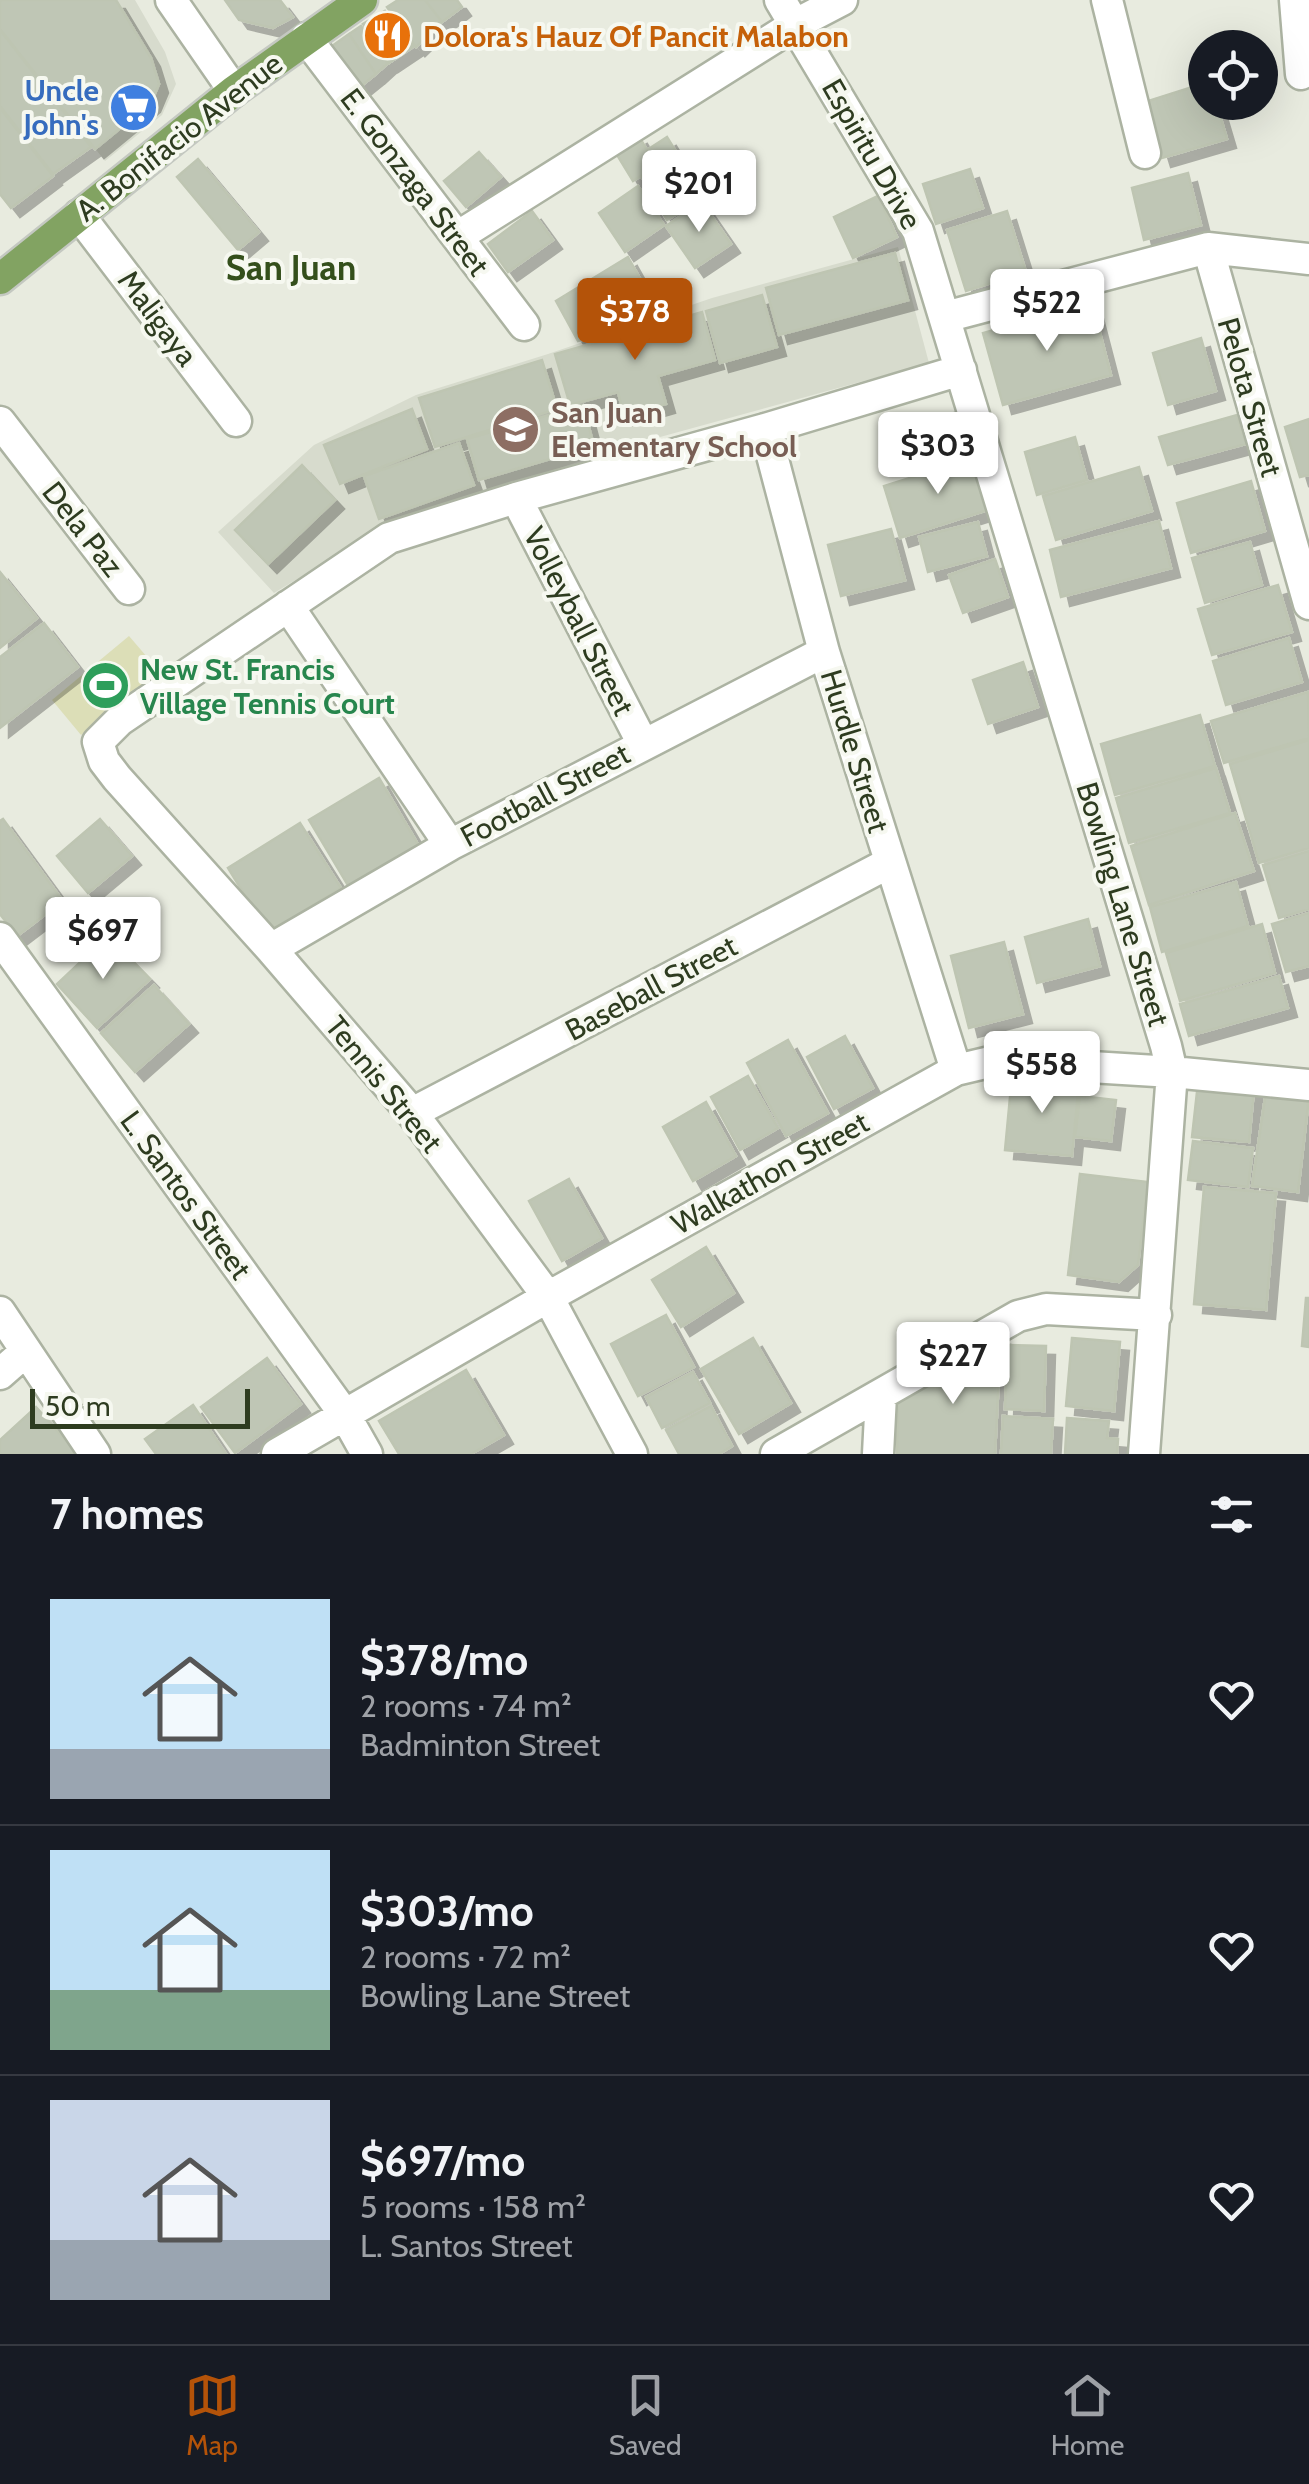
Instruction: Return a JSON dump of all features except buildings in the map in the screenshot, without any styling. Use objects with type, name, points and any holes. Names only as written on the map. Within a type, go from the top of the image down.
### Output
[{"type":"main road","name":"A. Bonifacio Avenue","points":[[0,279],[234,91],[362,0]]},
{"type":"street","points":[[170,0],[234,91]]},
{"type":"street","points":[[457,237],[788,12],[842,0]]},
{"type":"street","points":[[1107,0],[1145,152]]},
{"type":"street","points":[[1296,0],[1302,74]]},
{"type":"street","name":"Espiritu Drive","points":[[788,12],[918,230],[953,343]]},
{"type":"street","name":"E. Gonzaga Street","points":[[306,38],[524,325]]},
{"type":"street","name":"Maligaya","points":[[79,215],[236,421]]},
{"type":"street","points":[[450,845],[288,606],[389,538],[516,498],[765,429],[953,343],[1208,248],[1309,259]]},
{"type":"street","name":"Pelota Street","points":[[1208,248],[1309,604]]},
{"type":"street","name":"Bowling Lane Street","points":[[953,343],[1172,1072],[1144,1454]]},
{"type":"street","name":"Dela Paz","points":[[0,422],[129,589]]},
{"type":"street","name":"Hurdle Street","points":[[765,429],[824,652],[956,1070]]},
{"type":"street","name":"Volleyball Street","points":[[516,498],[642,744]]},
{"type":"street","name":"Tennis Street","points":[[288,606],[120,720],[98,742],[104,761],[412,1113],[548,1297],[632,1454]]},
{"type":"street","name":"Football Street","points":[[271,949],[450,845],[824,652]]},
{"type":"street","name":"Baseball Street","points":[[412,1113],[889,863]]},
{"type":"street","name":"L. Santos Street","points":[[0,938],[346,1416],[367,1454]]},
{"type":"street","name":"Walkathon Street","points":[[277,1454],[548,1297],[956,1070],[994,1061],[1309,1084]]},
{"type":"street","points":[[776,1454],[1018,1316],[1046,1309],[1156,1315]]},
{"type":"street","points":[[0,1312],[95,1454]]},
{"type":"street","points":[[0,1374],[25,1352]]},
{"type":"street","points":[[878,1454],[881,1395]]},
{"type":"shaded area","points":[[0,0],[135,0],[165,52],[176,84],[162,115],[105,161],[0,29]]},
{"type":"shaded area","name":"San Juan Elementary School","points":[[898,247],[929,363],[620,448],[385,526],[274,593],[218,532],[314,445],[416,395],[712,298]]},
{"type":"green space","name":"New St. Francis Village Tennis Court","points":[[129,636],[159,671],[81,735],[52,700]]},
{"type":"place","name":"Dolora's Hauz Of Pancit Malabon","points":[[388,36]]},
{"type":"place","name":"Uncle John's","points":[[134,107]]},
{"type":"place","name":"San Juan Elementary School","points":[[516,429]]},
{"type":"place","name":"New St. Francis Village Tennis Court","points":[[105,686]]},
{"type":"district","name":"San Juan","points":[[291,267]]}]
